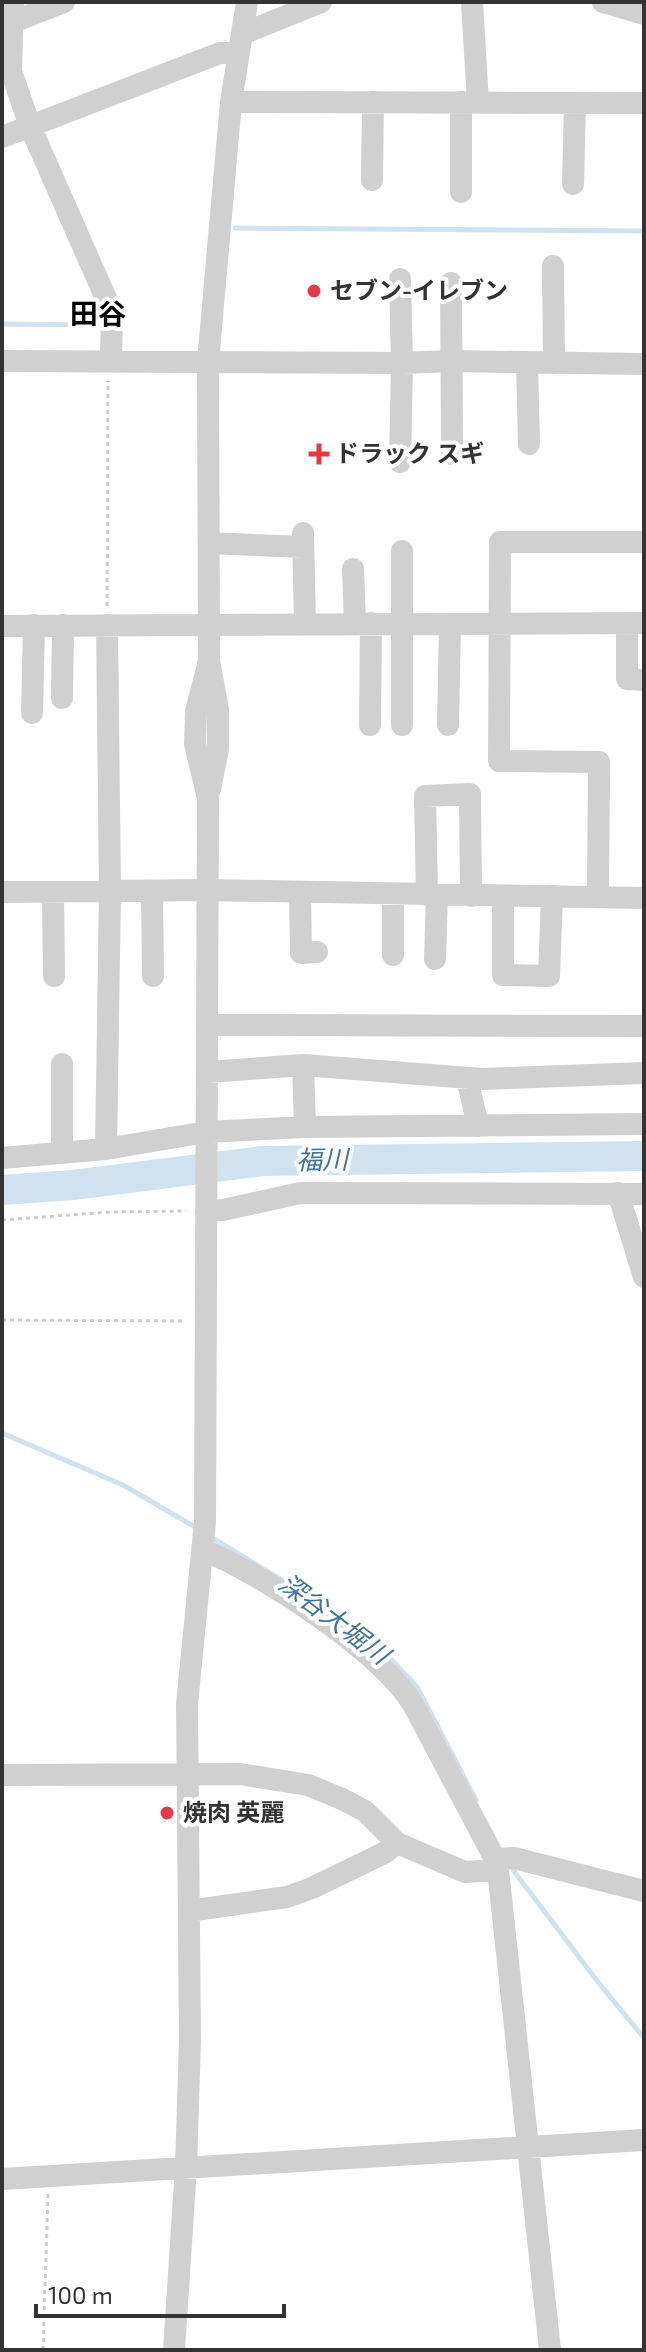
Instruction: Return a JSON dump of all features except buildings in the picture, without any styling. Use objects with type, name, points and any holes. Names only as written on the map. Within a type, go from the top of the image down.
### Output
[{"type":"street","points":[[64,2],[13,12],[11,71],[30,126],[112,312],[110,369]]},
{"type":"street","points":[[174,2350],[186,2167],[190,2041],[187,1704],[203,1550],[209,1072],[208,798],[195,744],[196,712],[209,661],[208,362],[231,102],[247,2]]},
{"type":"street","points":[[2,137],[220,53],[321,2]]},
{"type":"street","points":[[461,192],[469,102],[472,2]]},
{"type":"street","points":[[603,2],[644,14]]},
{"type":"street","points":[[231,102],[644,103]]},
{"type":"street","points":[[372,180],[373,102]]},
{"type":"street","points":[[573,184],[575,103]]},
{"type":"street","points":[[553,266],[554,363]]},
{"type":"street","points":[[400,279],[400,462]]},
{"type":"street","points":[[451,283],[452,454]]},
{"type":"street","points":[[2,361],[110,369],[208,362],[644,364]]},
{"type":"street","points":[[527,363],[529,444]]},
{"type":"street","points":[[210,543],[303,540],[305,623]]},
{"type":"street","points":[[598,897],[599,762],[499,761],[500,542],[644,542]]},
{"type":"street","points":[[402,551],[402,725]]},
{"type":"street","points":[[353,569],[363,623],[370,725]]},
{"type":"street","points":[[2,626],[635,623],[627,679],[644,680]]},
{"type":"street","points":[[448,725],[450,624]]},
{"type":"street","points":[[32,713],[34,625]]},
{"type":"street","points":[[62,698],[63,625]]},
{"type":"street","points":[[106,1149],[110,892],[107,625]]},
{"type":"street","points":[[435,959],[425,796],[470,794],[471,896]]},
{"type":"street","points":[[2,892],[208,890],[644,898]]},
{"type":"street","points":[[53,892],[54,976]]},
{"type":"street","points":[[152,892],[153,976]]},
{"type":"street","points":[[300,892],[301,953],[317,952]]},
{"type":"street","points":[[393,895],[393,955]]},
{"type":"street","points":[[503,896],[503,975],[549,976],[552,896]]},
{"type":"street","points":[[208,1025],[644,1026]]},
{"type":"street","points":[[62,1064],[62,1153]]},
{"type":"street","points":[[209,1072],[303,1065],[467,1078],[644,1073]]},
{"type":"street","points":[[303,1065],[305,1127]]},
{"type":"street","points":[[467,1078],[478,1126]]},
{"type":"street","points":[[2,1158],[305,1127],[644,1124]]},
{"type":"street","points":[[206,1205],[223,1210],[300,1193],[644,1194]]},
{"type":"street","points":[[618,1193],[644,1277]]},
{"type":"street","points":[[203,1550],[239,1567],[314,1614],[395,1680],[414,1706],[497,1864],[550,2350]]},
{"type":"street","points":[[2,1775],[240,1774],[308,1785],[365,1811],[397,1843],[465,1872],[514,1858],[644,1891]]},
{"type":"street","points":[[189,1911],[287,1897],[386,1852],[397,1843]]},
{"type":"street","points":[[2,2179],[644,2140]]},
{"type":"path","points":[[107,625],[110,369]]},
{"type":"path","points":[[2,1220],[206,1205]]},
{"type":"path","points":[[2,1320],[205,1321]]},
{"type":"path","points":[[43,2350],[48,2176]]},
{"type":"waterway","points":[[235,228],[644,231]]},
{"type":"waterway","points":[[2,324],[100,325]]},
{"type":"waterway","name":"福川","points":[[2,1190],[73,1185],[262,1161],[644,1156]]},
{"type":"waterway","name":"深谷大堀川","points":[[2,1433],[123,1485],[195,1527]]},
{"type":"waterway","name":"深谷大堀川","points":[[214,1539],[300,1591]]},
{"type":"waterway","name":"深谷大堀川","points":[[353,1629],[389,1657],[417,1687],[476,1800]]},
{"type":"waterway","name":"深谷大堀川","points":[[513,1870],[644,2038]]},
{"type":"place","name":"セブン-イレブン","points":[[314,291]]},
{"type":"place","name":"ドラック スギ","points":[[319,454]]},
{"type":"place","name":"焼肉 英麗","points":[[167,1813]]},
{"type":"district","name":"田谷","points":[[98,314]]}]
